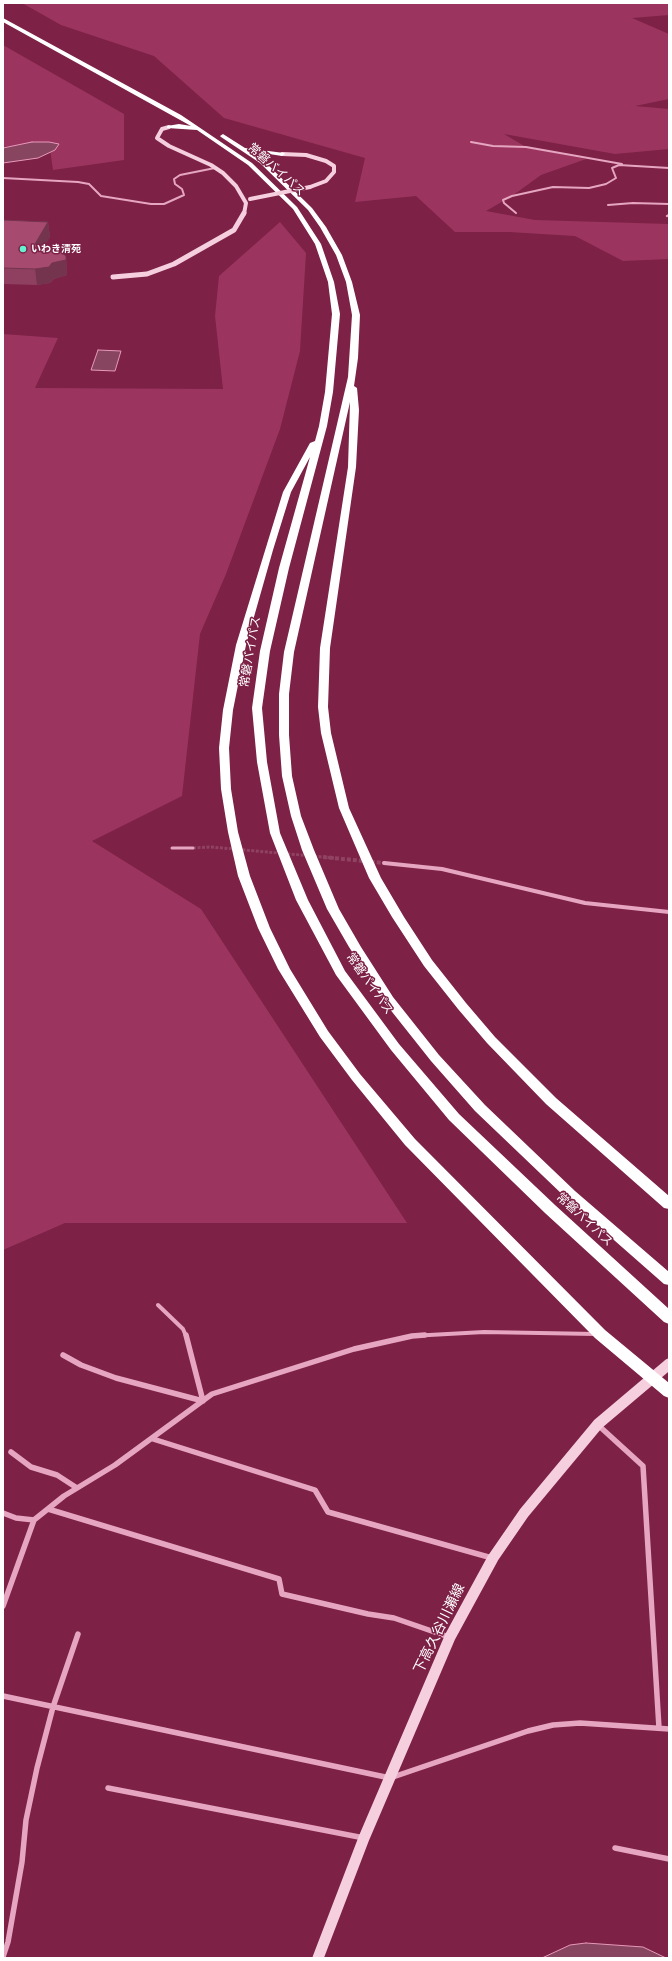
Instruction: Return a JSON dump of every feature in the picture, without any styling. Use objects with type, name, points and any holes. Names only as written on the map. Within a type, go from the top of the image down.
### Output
[{"type":"highway","name":"常磐バイパス","points":[[3,13],[202,126],[250,164],[295,208],[318,244],[331,282],[336,314],[329,392],[323,426],[284,568],[265,651],[257,708],[262,762],[275,833],[302,900],[340,972],[395,1047],[454,1117],[664,1314]]},
{"type":"highway","name":"常磐バイパス","points":[[3,20],[179,116],[202,126]]},
{"type":"highway","points":[[169,127],[180,122],[181,120],[179,116]]},
{"type":"highway","points":[[169,127],[202,126]]},
{"type":"highway","name":"常磐バイパス","points":[[219,133],[262,162],[310,209],[323,227],[339,255],[350,282],[356,315],[352,377],[289,652],[284,694],[284,735],[287,776],[296,816],[308,850],[333,909],[355,947],[389,1000],[435,1058],[496,1124],[570,1194],[669,1280]]},
{"type":"highway","points":[[240,147],[258,152],[282,154]]},
{"type":"highway","points":[[262,162],[266,158],[282,154]]},
{"type":"highway","points":[[352,377],[355,410],[352,467],[324,648],[324,700],[326,733],[344,808],[375,878],[398,917],[428,963],[462,1006],[491,1040],[551,1100],[669,1204]]},
{"type":"highway","points":[[323,426],[287,492],[234,675],[224,748],[226,789],[232,832],[244,876],[264,928],[284,969],[324,1034],[356,1077],[410,1142],[600,1334],[669,1392]]},
{"type":"street","points":[[113,277],[147,274],[174,264],[212,244],[234,230],[244,214],[246,203],[236,186],[215,168],[160,141],[157,138],[162,129],[169,127]]},
{"type":"street","points":[[471,142],[493,146],[526,148],[586,159],[614,161],[622,164],[669,168]]},
{"type":"street","points":[[246,203],[250,200],[310,187],[326,181],[334,172],[334,166],[326,161],[306,156],[282,154]]},
{"type":"street","points":[[516,213],[504,203],[503,200],[512,196],[553,187],[583,188],[599,186],[616,178],[612,166],[622,164]]},
{"type":"street","points":[[3,178],[78,182],[89,184],[101,196],[151,204],[164,204],[174,201],[184,195],[182,189],[175,184],[174,179],[180,175],[215,168]]},
{"type":"street","points":[[608,205],[633,203],[669,204]]},
{"type":"street","points":[[172,848],[193,848]]},
{"type":"street","points":[[384,863],[442,869],[585,903],[669,912]]},
{"type":"street","points":[[158,1305],[183,1329],[186,1335],[203,1401]]},
{"type":"street","points":[[3,1606],[34,1520],[48,1508],[77,1488],[115,1465],[152,1439],[212,1394],[354,1349],[412,1336],[484,1332],[600,1334]]},
{"type":"street","points":[[63,1355],[81,1365],[116,1378],[203,1401]]},
{"type":"street","name":"下高久谷川瀬線","points":[[318,1958],[364,1838],[450,1637],[493,1558],[524,1513],[598,1424],[669,1364]]},
{"type":"street","points":[[598,1424],[643,1466],[659,1728]]},
{"type":"street","points":[[152,1439],[315,1490],[328,1512],[493,1558]]},
{"type":"street","points":[[11,1452],[31,1467],[57,1474],[77,1488]]},
{"type":"street","points":[[48,1508],[279,1579],[282,1594],[368,1614],[394,1618],[450,1637]]},
{"type":"street","points":[[3,1513],[16,1518],[34,1520]]},
{"type":"street","points":[[3,1957],[8,1942],[22,1862],[26,1820],[35,1776],[53,1707],[78,1634]]},
{"type":"street","points":[[3,1696],[390,1778],[528,1731],[553,1724],[580,1723],[669,1729]]},
{"type":"street","points":[[108,1788],[364,1838]]},
{"type":"street","points":[[615,1848],[669,1860]]},
{"type":"shaded area","points":[[22,3],[669,3],[669,15],[632,18],[669,34],[669,99],[635,106],[669,109],[669,149],[615,154],[504,134],[526,147],[586,159],[541,175],[512,196],[486,211],[535,220],[669,224],[669,259],[623,261],[575,236],[509,232],[455,232],[416,196],[355,202],[365,158],[224,118],[154,56],[61,25]]},
{"type":"shaded area","points":[[3,45],[124,114],[124,160],[53,170],[49,142],[3,147]]},
{"type":"shaded area","points":[[32,142],[49,142],[59,144],[55,150],[38,158],[3,163],[3,148]]},
{"type":"shaded area","points":[[280,222],[306,253],[300,351],[280,429],[226,574],[200,634],[182,796],[92,841],[201,909],[407,1223],[65,1223],[3,1250],[3,334],[58,338],[35,388],[223,389],[215,316],[219,276]]},
{"type":"shaded area","points":[[98,350],[121,351],[115,371],[91,370]]},
{"type":"shaded area","points":[[586,1943],[643,1947],[666,1958],[542,1958],[570,1945]]},
{"type":"building","points":[[3,220],[48,222],[35,244],[57,249],[66,256],[66,260],[52,263],[49,267],[35,269],[3,268]]},
{"type":"tunnel","points":[[193,848],[211,847],[325,857]]},
{"type":"tunnel","points":[[325,857],[334,858]]},
{"type":"tunnel","points":[[325,857],[384,863]]},
{"type":"place","name":"いわき清苑","points":[[23,249]]}]
